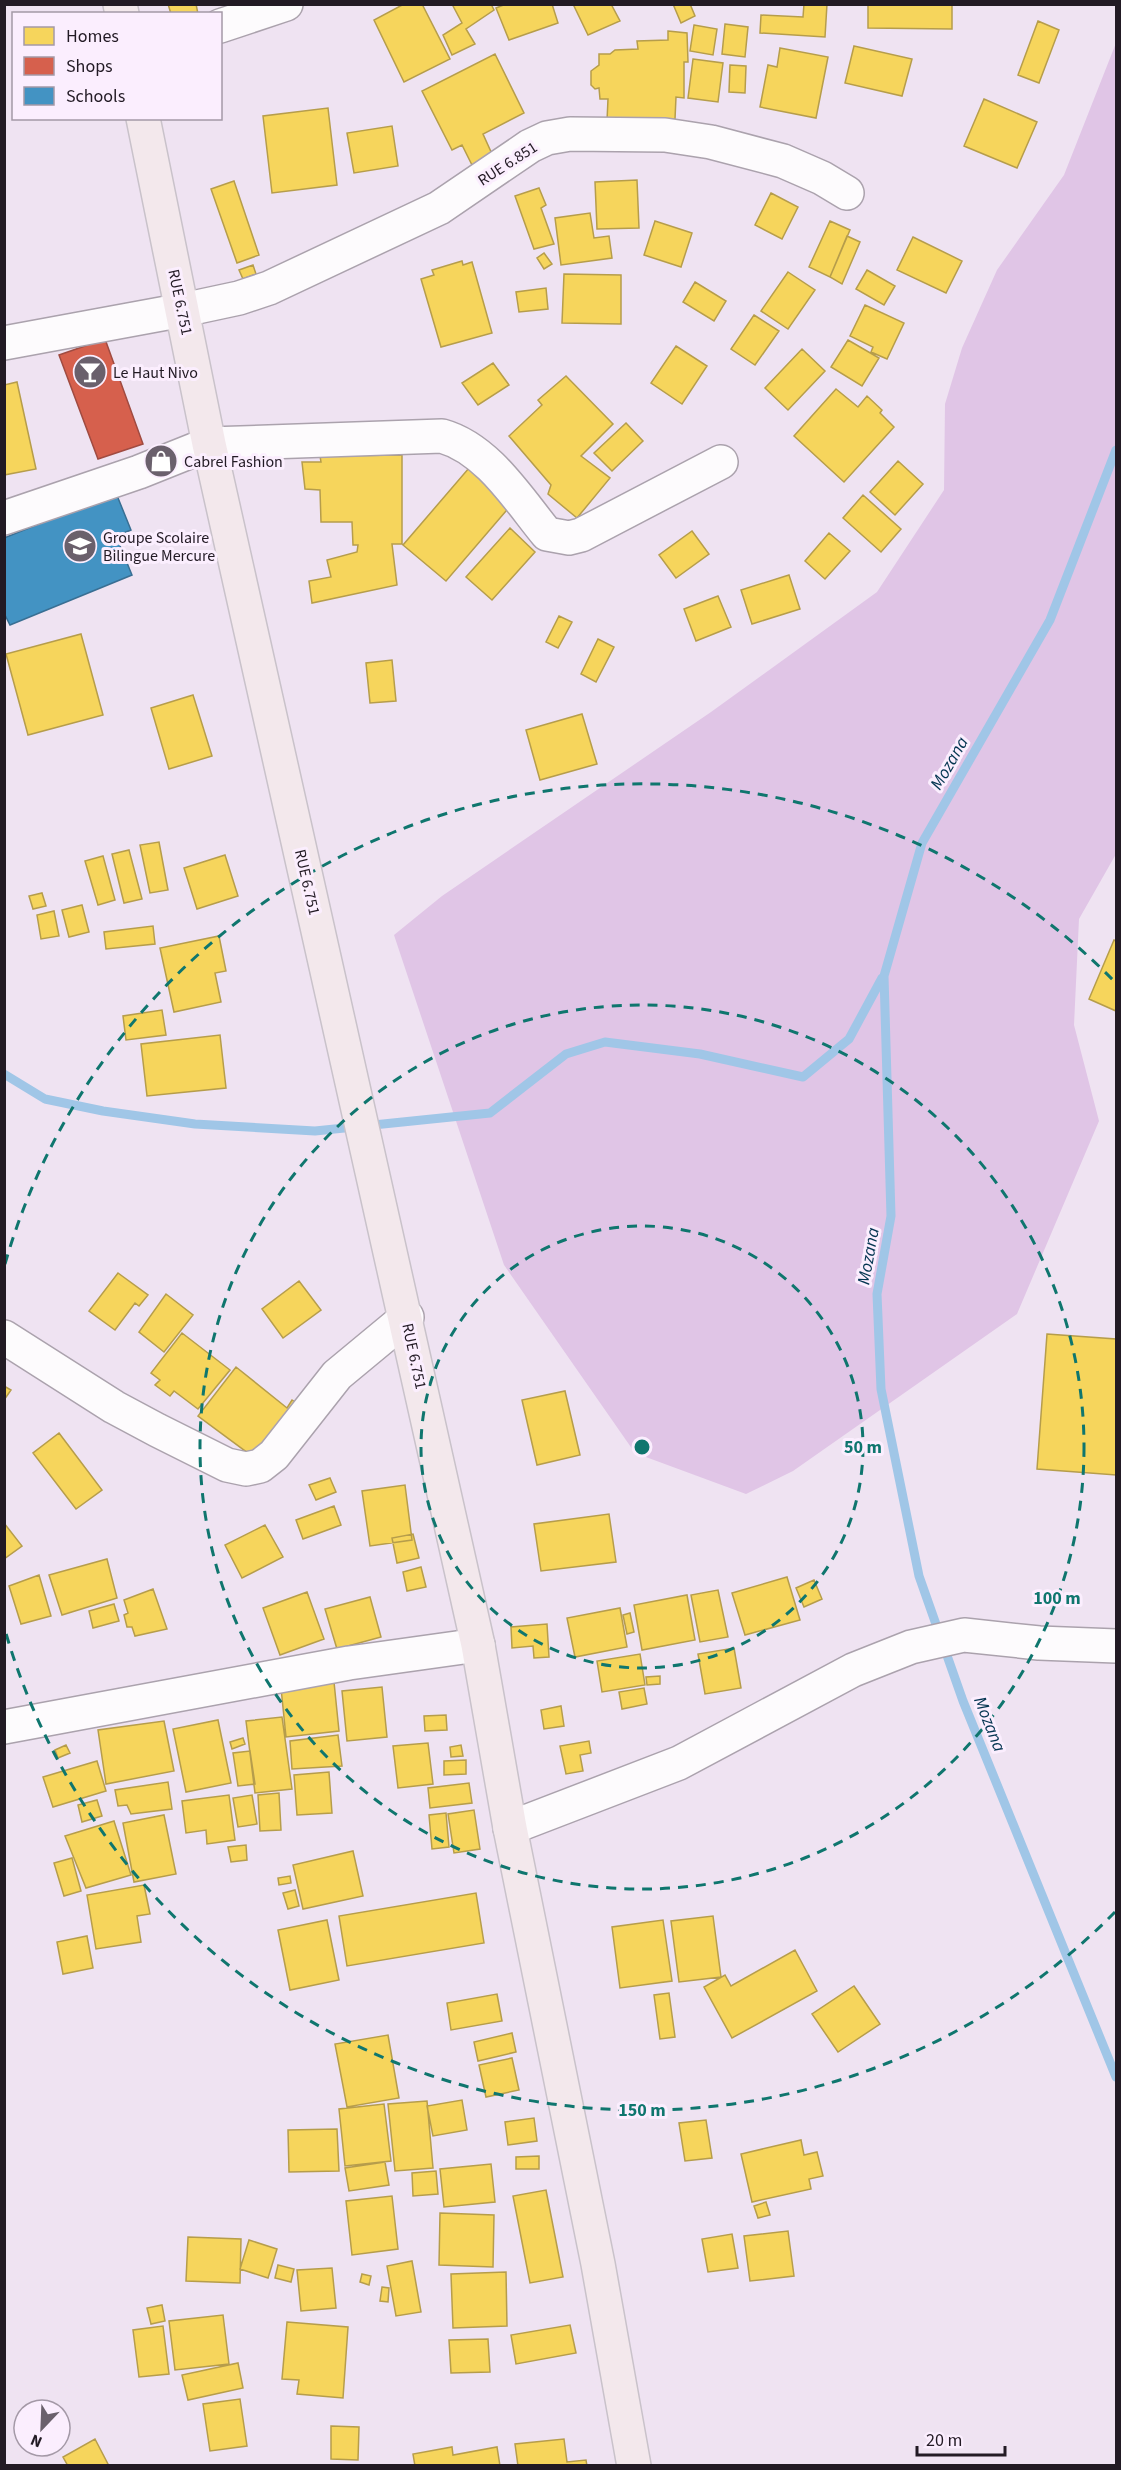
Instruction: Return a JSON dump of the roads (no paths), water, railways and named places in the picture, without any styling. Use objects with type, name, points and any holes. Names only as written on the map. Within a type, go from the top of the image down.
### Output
[{"type":"main road","name":"RUE 6.751","points":[[143,120],[210,444],[407,1317],[478,1645],[510,1828],[598,2264],[634,2466]]},
{"type":"street","points":[[222,25],[286,4]]},
{"type":"street","name":"RUE 6.851","points":[[4,343],[183,310],[239,298],[269,288],[439,208],[530,146],[547,138],[570,134],[665,135],[711,142],[783,161],[822,178],[847,193]]},
{"type":"street","points":[[4,518],[139,472],[210,444],[442,436],[463,444],[512,487],[547,534],[569,538],[580,535],[721,462]]},
{"type":"street","points":[[4,1337],[114,1407],[227,1465],[246,1469],[260,1466],[274,1455],[337,1376],[407,1317]]},
{"type":"street","points":[[510,1828],[679,1763],[853,1670],[910,1647],[964,1635],[1039,1643],[1116,1646]]},
{"type":"street","points":[[4,1727],[349,1663],[478,1645]]},
{"type":"waterway","name":"Mozana","points":[[1116,450],[1050,620],[922,843],[884,976],[891,1216],[877,1294],[881,1389],[919,1576],[963,1701],[1116,2077]]},
{"type":"waterway","points":[[4,1074],[45,1099],[103,1111],[195,1124],[315,1131],[490,1113],[566,1054],[605,1042],[700,1054],[803,1077],[849,1039],[882,978]]},
{"type":"place","name":"Le Haut Nivo","points":[[90,372]]},
{"type":"place","name":"Cabrel Fashion","points":[[161,461]]},
{"type":"place","name":"Groupe Scolaire Bilingue Mercure","points":[[80,546]]}]
